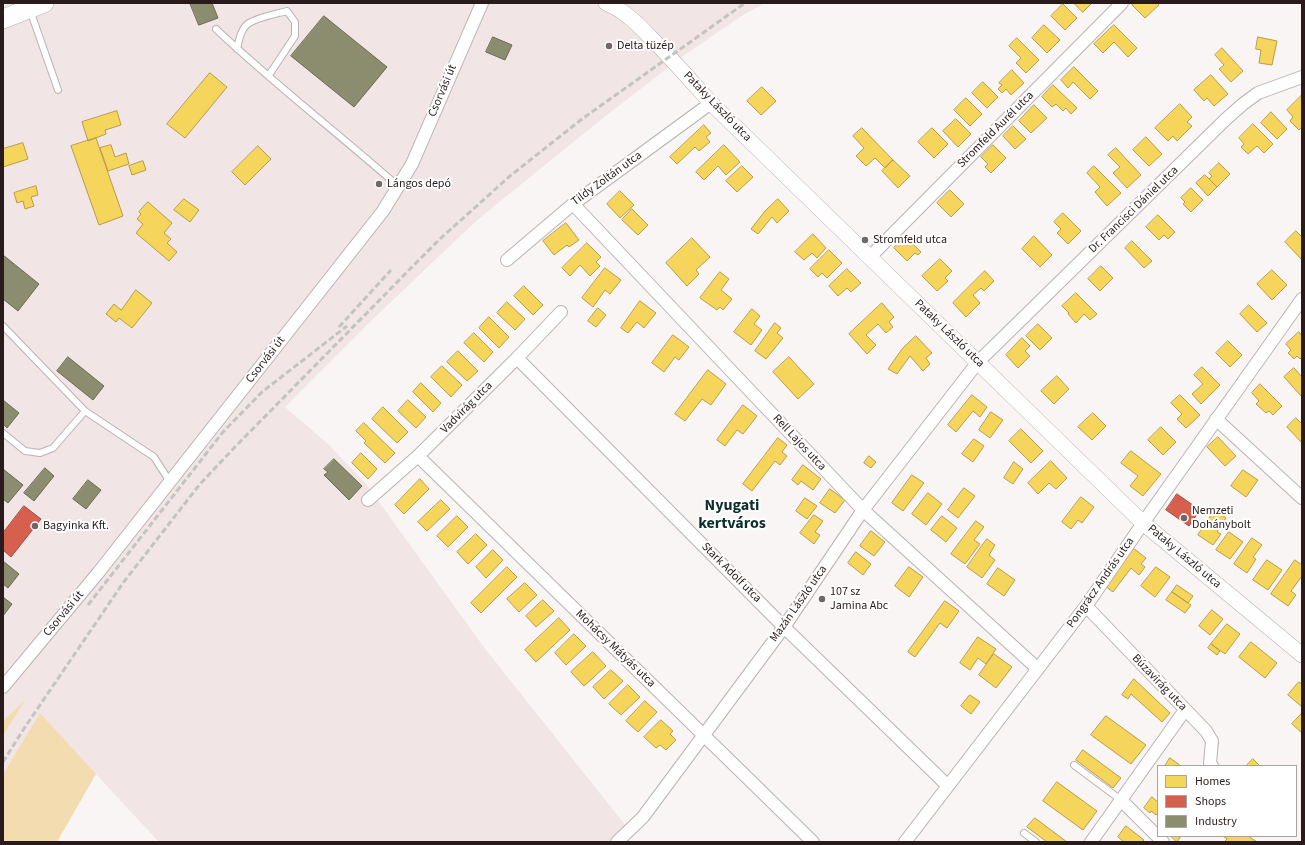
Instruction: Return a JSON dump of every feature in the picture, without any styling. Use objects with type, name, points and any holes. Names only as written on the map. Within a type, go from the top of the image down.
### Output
[{"type":"main road","points":[[3,19],[37,6]]},
{"type":"street","name":"Csorvási út","points":[[3,688],[98,573],[383,211],[412,164],[482,3]]},
{"type":"street","name":"Pataky László utca","points":[[606,3],[614,6],[636,22],[711,103],[1143,523],[1302,655]]},
{"type":"street","name":"Stromfeld Aurél utca","points":[[870,257],[1122,3]]},
{"type":"street","name":"Dr. Francisci Dániel utca","points":[[978,362],[1214,130],[1243,104],[1258,93],[1302,77]]},
{"type":"street","name":"Tildy Zoltán utca","points":[[507,260],[574,204],[711,103]]},
{"type":"street","name":"Rell Lajos utca","points":[[574,204],[863,510],[1038,669]]},
{"type":"street","name":"Pongrácz András utca","points":[[905,842],[1086,606],[1216,419],[1302,299]]},
{"type":"street","name":"Vadvirág utca","points":[[368,500],[418,456],[561,312]]},
{"type":"street","name":"Stark Adolf utca","points":[[517,358],[784,627],[948,786]]},
{"type":"street","name":"Mazán László utca","points":[[617,842],[643,817],[704,736],[784,627],[863,510],[978,362]]},
{"type":"street","points":[[1216,419],[1302,498]]},
{"type":"street","name":"Mohácsy Mátyás utca","points":[[418,456],[813,842]]},
{"type":"street","name":"Búzavirág utca","points":[[1086,606],[1184,710],[1206,731],[1212,741],[1210,763],[1211,765]]},
{"type":"street","points":[[1091,842],[1184,710]]},
{"type":"street","points":[[1121,800],[1157,836]]},
{"type":"lane","points":[[37,6],[58,90]]},
{"type":"lane","points":[[237,49],[240,35],[248,23],[273,14],[287,11],[295,22],[295,36],[269,75]]},
{"type":"lane","points":[[216,29],[237,49],[349,142],[399,187]]},
{"type":"lane","points":[[3,326],[85,411],[154,457],[170,482]]},
{"type":"lane","points":[[3,433],[25,450],[40,453],[54,448],[85,411]]},
{"type":"lane","points":[[1074,765],[1121,800]]},
{"type":"lane","points":[[1024,833],[1036,842]]},
{"type":"shaded area","points":[[3,3],[765,3],[743,15],[683,56],[603,118],[476,221],[372,320],[285,407],[329,445],[366,484],[483,646],[629,830],[616,842],[159,842],[40,714],[3,774],[3,736],[25,701],[3,721]]},
{"type":"shaded area","points":[[26,699],[3,736],[3,721]]},
{"type":"shaded area","points":[[40,713],[96,774],[57,842],[3,842],[3,774]]},
{"type":"building: Homes","points":[[1074,3],[1092,3],[1083,12]]},
{"type":"building: Homes","points":[[1135,3],[1157,3],[1159,5],[1145,18],[1132,5]]},
{"type":"building: Homes","points":[[1063,4],[1077,18],[1065,30],[1051,16]]},
{"type":"building: Homes","points":[[1044,25],[1060,40],[1047,53],[1032,38]]},
{"type":"building: Homes","points":[[1114,25],[1137,48],[1128,57],[1114,42],[1103,53],[1094,44]]},
{"type":"building: Homes","points":[[1258,37],[1277,41],[1272,65],[1259,63],[1261,50],[1256,49]]},
{"type":"building: Homes","points":[[1017,38],[1039,60],[1026,73],[1016,63],[1021,58],[1009,46]]},
{"type":"building: Homes","points":[[1222,48],[1243,71],[1231,82],[1219,69],[1224,65],[1215,55]]},
{"type":"building: Homes","points":[[1074,67],[1098,91],[1090,99],[1073,82],[1068,88],[1061,80]]},
{"type":"building: Homes","points":[[1012,70],[1024,83],[1011,95],[1006,89],[1002,93],[998,89],[1002,85],[999,83]]},
{"type":"building: Homes","points":[[210,73],[227,87],[185,138],[167,124]]},
{"type":"building: Homes","points":[[1211,75],[1228,94],[1214,106],[1207,98],[1204,101],[1194,90]]},
{"type":"building: Homes","points":[[983,82],[998,97],[987,108],[972,93]]},
{"type":"building: Homes","points":[[1053,85],[1077,108],[1071,114],[1066,108],[1063,111],[1056,104],[1052,107],[1042,97]]},
{"type":"building: Homes","points":[[762,87],[776,101],[761,115],[747,101]]},
{"type":"building: Homes","points":[[1301,96],[1302,127],[1299,130],[1290,121],[1293,117],[1287,110]]},
{"type":"building: Homes","points":[[966,98],[982,114],[970,126],[954,110]]},
{"type":"building: Homes","points":[[1180,104],[1192,117],[1187,122],[1192,126],[1177,141],[1173,136],[1168,141],[1155,128]]},
{"type":"building: Homes","points":[[1034,105],[1047,118],[1031,133],[1019,121]]},
{"type":"building: Homes","points":[[117,111],[121,125],[105,130],[106,134],[88,141],[82,122]]},
{"type":"building: Homes","points":[[1271,112],[1287,129],[1277,139],[1261,123]]},
{"type":"building: Homes","points":[[956,119],[971,134],[958,147],[943,131]]},
{"type":"building: Homes","points":[[1253,124],[1273,144],[1264,153],[1257,146],[1248,154],[1241,147],[1244,144],[1239,138]]},
{"type":"building: Homes","points":[[704,125],[711,133],[706,137],[710,142],[699,151],[695,147],[677,164],[670,157]]},
{"type":"building: Homes","points":[[1013,126],[1026,139],[1015,149],[1003,136]]},
{"type":"building: Homes","points":[[862,128],[893,160],[885,168],[875,158],[866,166],[856,156],[864,148],[853,136]]},
{"type":"building: Homes","points":[[932,128],[948,144],[934,158],[918,142]]},
{"type":"building: Homes","points":[[1146,137],[1162,154],[1149,166],[1133,150]]},
{"type":"building: Homes","points":[[96,138],[123,216],[99,225],[71,146]]},
{"type":"building: Homes","points":[[23,143],[28,159],[3,167],[3,149]]},
{"type":"building: Homes","points":[[111,145],[115,157],[126,153],[129,164],[108,171],[100,148]]},
{"type":"building: Homes","points":[[724,145],[740,162],[726,175],[718,166],[704,180],[696,172]]},
{"type":"building: Homes","points":[[993,145],[1006,158],[991,173],[985,167],[988,164],[981,157]]},
{"type":"building: Homes","points":[[258,146],[271,159],[245,185],[232,172]]},
{"type":"building: Homes","points":[[1116,148],[1141,175],[1127,188],[1113,173],[1120,167],[1108,155]]},
{"type":"building: Homes","points":[[893,160],[910,176],[898,188],[882,171]]},
{"type":"building: Homes","points":[[143,161],[146,170],[132,175],[129,166]]},
{"type":"building: Homes","points":[[1219,163],[1230,174],[1217,187],[1209,179],[1212,176],[1209,173]]},
{"type":"building: Homes","points":[[742,166],[753,177],[737,192],[726,181]]},
{"type":"building: Homes","points":[[1094,166],[1121,193],[1107,206],[1095,192],[1100,187],[1087,173]]},
{"type":"building: Homes","points":[[1205,175],[1217,187],[1208,196],[1196,183]]},
{"type":"building: Homes","points":[[36,186],[38,195],[31,197],[34,206],[25,209],[23,201],[17,203],[14,193]]},
{"type":"building: Homes","points":[[1191,188],[1203,200],[1191,212],[1183,204],[1185,202],[1181,198]]},
{"type":"building: Homes","points":[[950,190],[964,204],[951,217],[937,203]]},
{"type":"building: Homes","points":[[620,191],[634,205],[620,218],[607,204]]},
{"type":"building: Homes","points":[[184,199],[199,210],[190,222],[174,210]]},
{"type":"building: Homes","points":[[778,199],[789,211],[777,223],[772,217],[758,234],[751,229],[765,211]]},
{"type":"building: Homes","points":[[148,202],[172,223],[164,233],[171,239],[167,243],[177,252],[169,261],[136,233],[143,224],[137,219],[141,214],[139,212]]},
{"type":"building: Homes","points":[[632,209],[648,225],[638,235],[622,220]]},
{"type":"building: Homes","points":[[1063,213],[1081,231],[1068,244],[1057,233],[1061,229],[1054,222]]},
{"type":"building: Homes","points":[[1158,215],[1175,232],[1168,239],[1164,235],[1159,240],[1146,227]]},
{"type":"building: Homes","points":[[566,223],[579,240],[569,247],[567,245],[554,255],[543,241]]},
{"type":"building: Homes","points":[[1296,231],[1302,237],[1302,260],[1285,242]]},
{"type":"building: Homes","points":[[813,234],[826,248],[817,258],[812,253],[804,260],[795,252]]},
{"type":"building: Homes","points":[[905,236],[921,252],[918,255],[915,253],[907,261],[894,248]]},
{"type":"building: Homes","points":[[1034,236],[1052,255],[1040,267],[1022,249]]},
{"type":"building: Homes","points":[[692,238],[710,257],[696,270],[699,274],[687,286],[666,263]]},
{"type":"building: Homes","points":[[1132,241],[1152,261],[1144,268],[1125,248]]},
{"type":"building: Homes","points":[[587,243],[601,257],[596,262],[600,266],[590,276],[580,265],[570,276],[562,268]]},
{"type":"building: Homes","points":[[829,250],[842,263],[827,278],[822,273],[818,277],[810,269]]},
{"type":"building: Homes","points":[[940,259],[952,271],[945,278],[948,281],[937,291],[922,276]]},
{"type":"building: Homes","points":[[1101,266],[1113,278],[1100,291],[1088,279]]},
{"type":"building: Homes","points":[[605,268],[621,280],[610,294],[605,290],[593,307],[582,298]]},
{"type":"building: Homes","points":[[847,269],[861,283],[851,292],[847,288],[838,296],[829,286]]},
{"type":"building: Homes","points":[[1272,270],[1287,285],[1272,300],[1257,284]]},
{"type":"building: Homes","points":[[985,271],[994,281],[984,291],[981,288],[973,295],[980,303],[966,317],[953,303]]},
{"type":"building: Homes","points":[[720,272],[729,279],[721,290],[732,299],[723,310],[720,307],[717,310],[700,298]]},
{"type":"building: Homes","points":[[524,286],[543,305],[533,315],[514,296]]},
{"type":"building: Homes","points":[[136,290],[152,303],[132,328],[119,318],[116,322],[106,314],[114,304],[121,310]]},
{"type":"building: Homes","points":[[1076,293],[1097,314],[1090,320],[1084,314],[1076,323],[1062,306]]},
{"type":"building: Homes","points":[[640,301],[656,313],[644,328],[637,322],[628,333],[621,328]]},
{"type":"building: Homes","points":[[507,302],[525,319],[515,330],[497,313]]},
{"type":"building: Homes","points":[[882,303],[894,317],[889,322],[893,327],[886,333],[878,324],[866,335],[876,345],[867,354],[849,334]]},
{"type":"building: Homes","points":[[1249,305],[1267,323],[1257,332],[1240,314]]},
{"type":"building: Homes","points":[[598,308],[606,315],[596,327],[588,321]]},
{"type":"building: Homes","points":[[752,309],[760,316],[754,324],[762,330],[751,345],[734,332]]},
{"type":"building: Homes","points":[[489,317],[509,337],[499,348],[479,328]]},
{"type":"building: Homes","points":[[775,323],[781,328],[777,333],[783,338],[766,359],[755,351]]},
{"type":"building: Homes","points":[[1038,324],[1052,338],[1040,350],[1026,336]]},
{"type":"building: Homes","points":[[1299,332],[1302,336],[1302,357],[1300,359],[1297,356],[1294,359],[1288,353],[1291,350],[1286,344]]},
{"type":"building: Homes","points":[[474,333],[493,352],[484,362],[464,343]]},
{"type":"building: Homes","points":[[673,335],[689,347],[679,360],[675,357],[664,372],[652,363]]},
{"type":"building: Homes","points":[[916,336],[932,353],[926,358],[930,364],[923,371],[910,356],[897,374],[888,369],[902,349]]},
{"type":"building: Homes","points":[[1022,338],[1030,346],[1025,351],[1030,356],[1018,368],[1006,355]]},
{"type":"building: Homes","points":[[1228,341],[1242,355],[1230,367],[1216,353]]},
{"type":"building: Homes","points":[[458,351],[478,371],[467,381],[447,362]]},
{"type":"building: Homes","points":[[789,357],[814,384],[798,399],[773,372]]},
{"type":"building: Homes","points":[[442,366],[462,385],[451,397],[431,377]]},
{"type":"building: Homes","points":[[1202,367],[1220,385],[1201,404],[1192,394],[1203,384],[1194,375]]},
{"type":"building: Homes","points":[[1294,368],[1302,377],[1302,397],[1284,377]]},
{"type":"building: Homes","points":[[708,370],[726,384],[711,405],[702,399],[685,421],[675,414]]},
{"type":"building: Homes","points":[[1057,376],[1069,389],[1054,404],[1041,391]]},
{"type":"building: Homes","points":[[421,383],[441,403],[433,412],[413,392]]},
{"type":"building: Homes","points":[[1260,384],[1282,406],[1273,415],[1269,411],[1266,413],[1256,404],[1259,401],[1252,393]]},
{"type":"building: Homes","points":[[972,395],[987,407],[980,417],[973,411],[956,432],[948,425]]},
{"type":"building: Homes","points":[[1180,395],[1200,415],[1186,428],[1177,419],[1182,414],[1171,403]]},
{"type":"building: Homes","points":[[408,400],[426,417],[416,428],[398,411]]},
{"type":"building: Homes","points":[[743,405],[757,416],[743,434],[737,430],[725,446],[717,440]]},
{"type":"building: Homes","points":[[383,407],[408,432],[397,443],[372,419]]},
{"type":"building: Homes","points":[[991,412],[1003,420],[990,438],[979,430]]},
{"type":"building: Homes","points":[[1093,413],[1106,426],[1092,440],[1078,427]]},
{"type":"building: Homes","points":[[1296,418],[1302,424],[1302,443],[1287,427]]},
{"type":"building: Homes","points":[[364,423],[395,453],[385,463],[364,443],[366,441],[356,431]]},
{"type":"building: Homes","points":[[1161,427],[1176,442],[1163,455],[1148,440]]},
{"type":"building: Homes","points":[[1021,429],[1043,451],[1031,463],[1009,441]]},
{"type":"building: Homes","points":[[1218,437],[1236,456],[1225,466],[1207,447]]},
{"type":"building: Homes","points":[[778,438],[787,445],[782,452],[787,456],[780,465],[775,461],[752,491],[743,484]]},
{"type":"building: Homes","points":[[974,439],[984,446],[973,462],[962,454]]},
{"type":"building: Homes","points":[[1131,451],[1161,474],[1143,496],[1130,486],[1138,476],[1121,463]]},
{"type":"building: Homes","points":[[361,453],[377,469],[368,479],[352,463]]},
{"type":"building: Homes","points":[[869,456],[876,462],[871,468],[864,463]]},
{"type":"building: Homes","points":[[1051,461],[1067,478],[1056,489],[1049,483],[1038,494],[1028,483]]},
{"type":"building: Homes","points":[[1014,462],[1023,469],[1013,484],[1004,478]]},
{"type":"building: Homes","points":[[803,465],[821,479],[813,490],[801,481],[798,485],[792,480]]},
{"type":"building: Homes","points":[[1243,470],[1258,480],[1246,497],[1231,486]]},
{"type":"building: Homes","points":[[912,475],[924,483],[903,511],[892,503]]},
{"type":"building: Homes","points":[[420,479],[429,489],[404,514],[395,505]]},
{"type":"building: Homes","points":[[964,488],[975,496],[958,518],[948,510]]},
{"type":"building: Homes","points":[[830,489],[845,500],[835,513],[820,503]]},
{"type":"building: Homes","points":[[928,493],[942,504],[926,525],[912,514]]},
{"type":"building: Homes","points":[[1081,497],[1094,507],[1082,523],[1078,520],[1071,529],[1062,522]]},
{"type":"building: Homes","points":[[805,498],[817,506],[807,519],[796,511]]},
{"type":"building: Homes","points":[[441,500],[450,509],[427,531],[418,522]]},
{"type":"building: Homes","points":[[1215,510],[1226,518],[1217,532],[1221,534],[1213,545],[1198,535]]},
{"type":"building: Homes","points":[[814,515],[823,521],[815,532],[820,535],[814,544],[800,533]]},
{"type":"building: Homes","points":[[457,516],[468,527],[448,547],[437,536]]},
{"type":"building: Homes","points":[[942,516],[957,528],[946,542],[931,530]]},
{"type":"building: Homes","points":[[976,521],[984,527],[974,540],[980,544],[965,564],[951,554]]},
{"type":"building: Homes","points":[[871,531],[885,542],[874,556],[860,546]]},
{"type":"building: Homes","points":[[1229,532],[1243,542],[1230,559],[1216,550]]},
{"type":"building: Homes","points":[[476,534],[487,545],[468,564],[457,552]]},
{"type":"building: Homes","points":[[1252,538],[1262,545],[1253,557],[1256,559],[1247,573],[1234,564]]},
{"type":"building: Homes","points":[[987,539],[995,545],[989,555],[995,560],[982,578],[967,567]]},
{"type":"building: Homes","points":[[1133,548],[1146,558],[1141,564],[1145,567],[1139,575],[1131,568],[1113,592],[1105,586]]},
{"type":"building: Homes","points":[[493,550],[503,560],[486,578],[476,567]]},
{"type":"building: Homes","points":[[856,552],[871,564],[863,575],[848,563]]},
{"type":"building: Homes","points":[[1267,560],[1282,570],[1268,590],[1253,580]]},
{"type":"building: Homes","points":[[1295,560],[1302,565],[1302,576],[1291,591],[1296,595],[1288,606],[1271,594]]},
{"type":"building: Homes","points":[[507,567],[517,577],[481,613],[471,603]]},
{"type":"building: Homes","points":[[909,567],[923,577],[909,597],[895,586]]},
{"type":"building: Homes","points":[[1156,567],[1170,577],[1155,597],[1141,586]]},
{"type":"building: Homes","points":[[998,568],[1015,580],[1004,596],[987,584]]},
{"type":"building: Homes","points":[[525,583],[537,595],[519,612],[507,599]]},
{"type":"building: Homes","points":[[1177,585],[1193,596],[1188,603],[1172,592]]},
{"type":"building: Homes","points":[[1172,592],[1191,605],[1185,613],[1166,600]]},
{"type":"building: Homes","points":[[543,600],[554,611],[536,627],[526,616]]},
{"type":"building: Homes","points":[[945,601],[959,611],[947,628],[940,623],[915,657],[908,652]]},
{"type":"building: Homes","points":[[1212,610],[1223,619],[1210,635],[1199,626]]},
{"type":"building: Homes","points":[[559,618],[570,630],[536,662],[525,650]]},
{"type":"building: Homes","points":[[1227,624],[1240,634],[1225,654],[1211,644]]},
{"type":"building: Homes","points":[[574,634],[586,646],[566,665],[555,653]]},
{"type":"building: Homes","points":[[978,637],[996,649],[986,664],[978,658],[970,670],[960,663]]},
{"type":"building: Homes","points":[[1251,642],[1277,663],[1265,678],[1239,657]]},
{"type":"building: Homes","points":[[1211,644],[1220,651],[1217,655],[1208,648]]},
{"type":"building: Homes","points":[[593,652],[606,666],[584,686],[571,672]]},
{"type":"building: Homes","points":[[994,654],[1012,667],[996,688],[979,675]]},
{"type":"building: Homes","points":[[611,670],[623,681],[604,699],[593,687]]},
{"type":"building: Homes","points":[[1134,679],[1170,713],[1162,722],[1131,694],[1128,699],[1122,695]]},
{"type":"building: Homes","points":[[1299,682],[1302,684],[1302,707],[1288,695]]},
{"type":"building: Homes","points":[[628,685],[640,697],[621,715],[609,704]]},
{"type":"building: Homes","points":[[970,695],[980,702],[971,714],[961,706]]},
{"type":"building: Homes","points":[[645,701],[657,712],[638,732],[626,721]]},
{"type":"building: Homes","points":[[1302,713],[1302,733],[1292,724]]},
{"type":"building: Homes","points":[[1106,716],[1146,745],[1131,764],[1091,735]]},
{"type":"building: Homes","points":[[661,720],[673,731],[670,734],[676,740],[666,750],[660,745],[656,748],[644,737]]},
{"type":"building: Homes","points":[[1083,750],[1121,778],[1113,788],[1076,760]]},
{"type":"building: Homes","points":[[1170,758],[1180,765],[1166,765]]},
{"type":"building: Homes","points":[[1253,759],[1259,765],[1247,765]]},
{"type":"building: Homes","points":[[1057,782],[1097,811],[1083,830],[1043,801]]},
{"type":"building: Homes","points":[[1152,797],[1157,801],[1156,815],[1151,811],[1150,813],[1144,808]]},
{"type":"building: Homes","points":[[1035,818],[1067,842],[1047,842],[1027,827]]},
{"type":"building: Homes","points":[[1126,826],[1144,840],[1142,842],[1124,842],[1118,837]]},
{"type":"building: Homes","points":[[1172,837],[1180,837],[1177,842]]},
{"type":"building: Homes","points":[[1224,837],[1250,837],[1257,842],[1226,842],[1225,841],[1227,839]]},
{"type":"building: Shops","points":[[1177,494],[1200,510],[1189,526],[1166,510]]},
{"type":"building: Shops","points":[[24,506],[41,519],[11,557],[3,550],[3,533]]},
{"type":"building: Industry","points":[[190,3],[212,3],[218,18],[199,25]]},
{"type":"building: Industry","points":[[324,16],[387,67],[354,107],[291,56]]},
{"type":"building: Industry","points":[[493,37],[512,45],[505,60],[486,52]]},
{"type":"building: Industry","points":[[3,255],[39,284],[18,311],[3,299]]},
{"type":"building: Industry","points":[[68,357],[104,386],[93,400],[57,371]]},
{"type":"building: Industry","points":[[3,400],[19,413],[7,428],[3,424]]},
{"type":"building: Industry","points":[[334,459],[362,486],[349,500],[324,475],[328,472],[324,469]]},
{"type":"building: Industry","points":[[45,468],[54,476],[34,501],[24,493]]},
{"type":"building: Industry","points":[[3,469],[23,485],[8,503],[3,499]]},
{"type":"building: Industry","points":[[88,480],[101,490],[86,509],[73,499]]},
{"type":"building: Industry","points":[[3,561],[19,574],[8,588],[3,584]]},
{"type":"building: Industry","points":[[3,597],[12,604],[3,616]]},
{"type":"railway","points":[[3,762],[25,727],[123,583],[200,484],[234,448],[442,237],[510,176],[582,119],[745,3]]},
{"type":"railway","points":[[339,327],[391,270]]},
{"type":"railway","points":[[88,605],[223,432],[262,392],[347,326]]},
{"type":"place","name":"Delta tüzép","points":[[609,46]]},
{"type":"place","name":"Lángos depó","points":[[379,184]]},
{"type":"place","name":"Stromfeld utca","points":[[865,240]]},
{"type":"place","name":"Nemzeti Dohánybolt","points":[[1184,518]]},
{"type":"place","name":"Bagyinka Kft.","points":[[35,526]]},
{"type":"place","name":"107 sz Jamina Abc","points":[[822,599]]},
{"type":"district","name":"Nyugati kertváros","points":[[732,515]]}]
